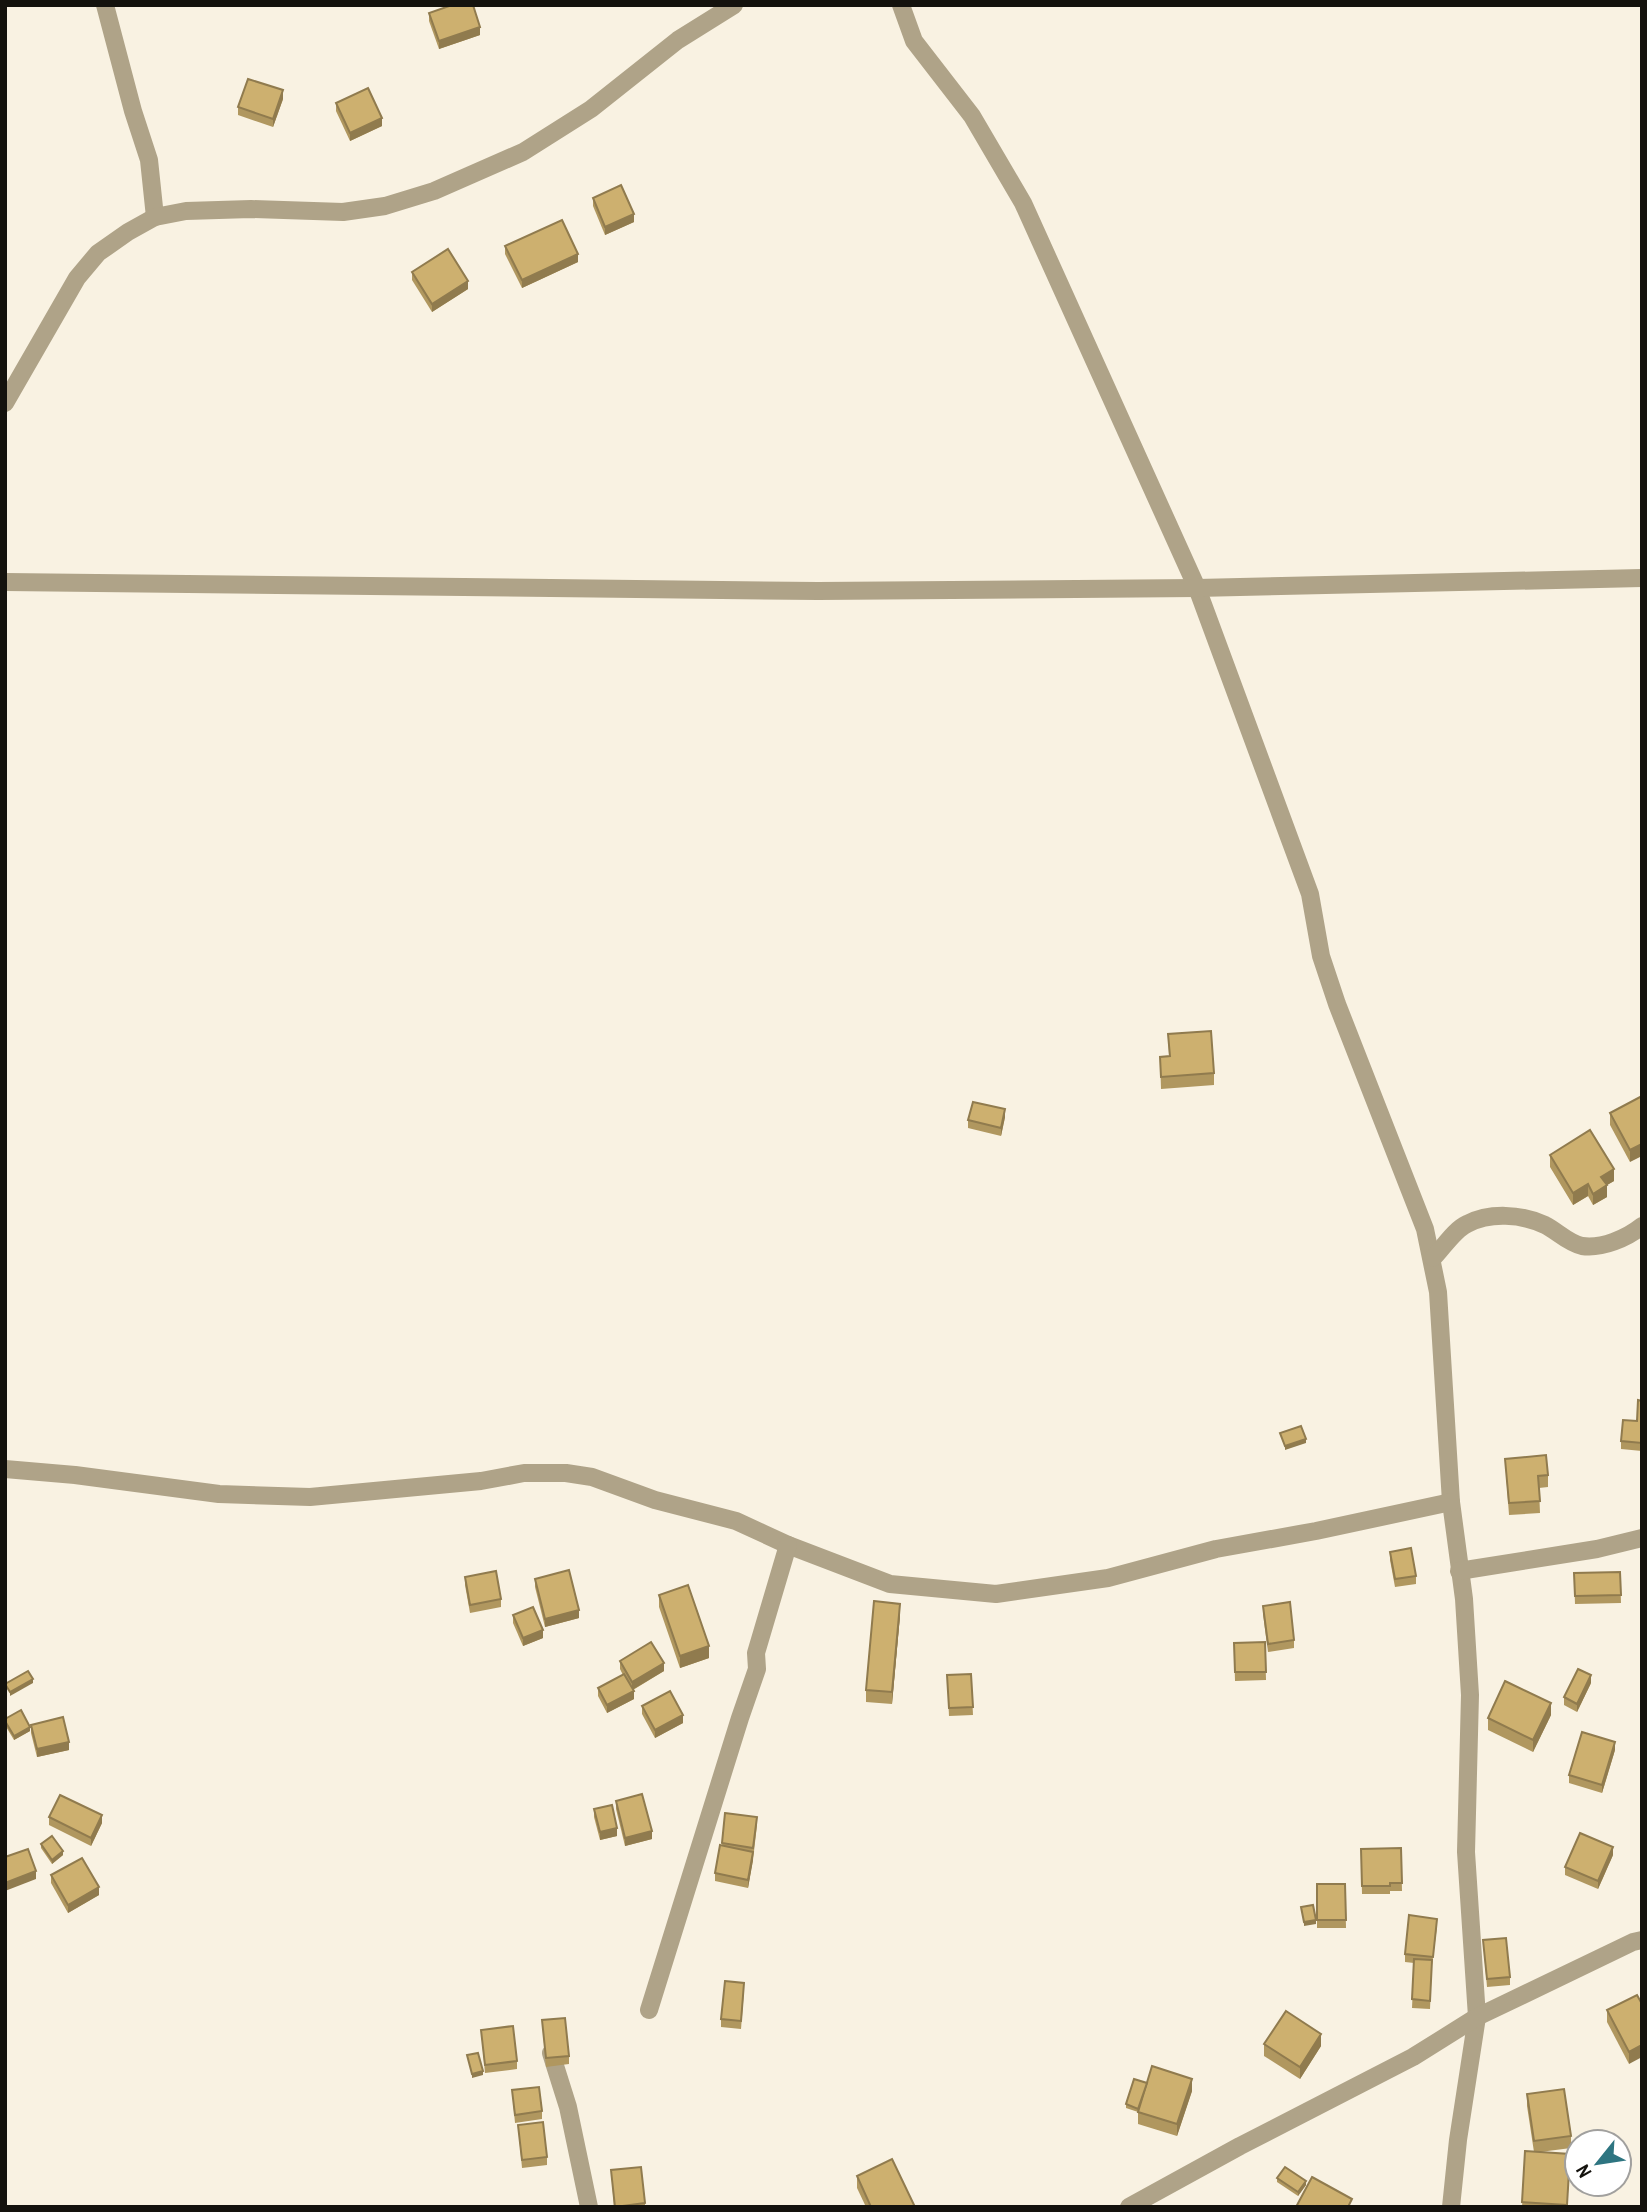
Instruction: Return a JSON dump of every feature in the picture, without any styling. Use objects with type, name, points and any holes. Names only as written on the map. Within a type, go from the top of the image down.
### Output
[{"type":"street","points":[[106,5],[133,111],[149,160],[155,217]]},
{"type":"street","points":[[5,403],[77,278],[98,253],[155,217],[186,211],[251,209],[343,212],[385,206],[434,191],[523,152],[591,109],[678,40],[734,5]]},
{"type":"street","points":[[901,5],[914,41],[972,116],[1023,203],[1197,587],[1310,894],[1321,956],[1337,1004],[1426,1228],[1438,1292],[1451,1502],[1460,1571],[1470,1695],[1466,1852],[1477,2017],[1458,2140],[1451,2207]]},
{"type":"street","points":[[5,582],[818,591],[1642,578]]},
{"type":"street","points":[[1433,1258],[1465,1224],[1494,1215],[1514,1216],[1544,1224],[1582,1246],[1606,1245],[1642,1226]]},
{"type":"street","points":[[5,1469],[75,1475],[219,1494],[310,1497],[481,1481],[524,1473],[566,1473],[592,1477],[626,1491],[736,1521],[788,1545],[890,1584],[996,1594],[1108,1578],[1216,1549],[1451,1502]]},
{"type":"street","points":[[1460,1571],[1597,1549],[1642,1538]]},
{"type":"street","points":[[649,2010],[757,1669],[755,1653],[788,1545]]},
{"type":"street","points":[[1129,2207],[1413,2057],[1477,2017],[1642,1940]]},
{"type":"street","points":[[551,2053],[568,2107],[589,2207]]},
{"type":"building","points":[[452,5],[473,5],[480,27],[439,41],[429,13]]},
{"type":"building","points":[[248,79],[283,90],[273,119],[238,107]]},
{"type":"building","points":[[368,88],[382,118],[350,133],[336,103]]},
{"type":"building","points":[[621,185],[634,214],[605,227],[593,198]]},
{"type":"building","points":[[562,220],[578,254],[522,280],[505,246]]},
{"type":"building","points":[[448,249],[468,281],[432,304],[412,272]]},
{"type":"building","points":[[1211,1031],[1214,1073],[1161,1077],[1160,1057],[1170,1056],[1168,1034]]},
{"type":"building","points":[[1642,1096],[1642,1144],[1630,1150],[1610,1113]]},
{"type":"building","points":[[973,1102],[1005,1109],[1001,1128],[968,1120]]},
{"type":"building","points":[[1590,1130],[1614,1169],[1601,1177],[1607,1185],[1593,1194],[1588,1184],[1573,1193],[1550,1155]]},
{"type":"building","points":[[1638,1400],[1642,1401],[1642,1443],[1621,1441],[1623,1420],[1637,1421]]},
{"type":"building","points":[[1301,1426],[1306,1439],[1285,1446],[1280,1433]]},
{"type":"building","points":[[1546,1455],[1548,1475],[1538,1476],[1540,1501],[1509,1503],[1505,1459]]},
{"type":"building","points":[[1411,1548],[1416,1576],[1395,1579],[1390,1552]]},
{"type":"building","points":[[569,1570],[579,1610],[545,1619],[535,1579]]},
{"type":"building","points":[[496,1571],[501,1599],[470,1605],[465,1577]]},
{"type":"building","points":[[1620,1572],[1621,1595],[1575,1596],[1574,1573]]},
{"type":"building","points":[[688,1585],[709,1646],[680,1656],[659,1595]]},
{"type":"building","points":[[874,1601],[900,1604],[892,1692],[866,1690]]},
{"type":"building","points":[[1290,1602],[1294,1640],[1268,1644],[1263,1606]]},
{"type":"building","points":[[533,1607],[543,1630],[523,1638],[513,1615]]},
{"type":"building","points":[[651,1642],[664,1663],[632,1682],[620,1661]]},
{"type":"building","points":[[1265,1642],[1266,1672],[1235,1672],[1234,1643]]},
{"type":"building","points":[[1578,1669],[1591,1675],[1577,1704],[1564,1697]]},
{"type":"building","points":[[28,1671],[33,1679],[10,1692],[5,1684]]},
{"type":"building","points":[[624,1674],[634,1691],[607,1705],[598,1688]]},
{"type":"building","points":[[971,1674],[973,1707],[949,1708],[947,1675]]},
{"type":"building","points":[[1505,1681],[1551,1703],[1533,1740],[1488,1718]]},
{"type":"building","points":[[670,1691],[683,1715],[655,1730],[642,1706]]},
{"type":"building","points":[[21,1710],[30,1727],[14,1736],[5,1719]]},
{"type":"building","points":[[63,1717],[69,1742],[37,1749],[31,1725]]},
{"type":"building","points":[[1582,1732],[1615,1742],[1602,1785],[1569,1775]]},
{"type":"building","points":[[642,1794],[652,1831],[625,1838],[616,1801]]},
{"type":"building","points":[[60,1795],[102,1815],[91,1838],[49,1817]]},
{"type":"building","points":[[612,1805],[617,1828],[600,1832],[594,1809]]},
{"type":"building","points":[[725,1813],[757,1817],[753,1848],[722,1843]]},
{"type":"building","points":[[1580,1833],[1613,1847],[1598,1881],[1565,1867]]},
{"type":"building","points":[[52,1836],[63,1851],[52,1860],[41,1844]]},
{"type":"building","points":[[720,1845],[753,1852],[748,1880],[715,1873]]},
{"type":"building","points":[[1401,1848],[1402,1883],[1362,1886],[1361,1849]]},
{"type":"building","points":[[28,1849],[36,1871],[5,1883],[5,1857]]},
{"type":"building","points":[[82,1858],[99,1887],[68,1905],[51,1875]]},
{"type":"building","points":[[1317,1884],[1345,1884],[1346,1920],[1317,1920]]},
{"type":"building","points":[[1313,1905],[1316,1920],[1304,1922],[1301,1907]]},
{"type":"building","points":[[1409,1915],[1437,1919],[1433,1957],[1405,1954]]},
{"type":"building","points":[[1506,1938],[1510,1977],[1487,1979],[1483,1940]]},
{"type":"building","points":[[1414,1959],[1432,1960],[1430,2001],[1412,1999]]},
{"type":"building","points":[[725,1981],[744,1983],[741,2021],[721,2019]]},
{"type":"building","points":[[1637,1995],[1642,2004],[1642,2045],[1629,2052],[1607,2010]]},
{"type":"building","points":[[1286,2011],[1321,2034],[1300,2067],[1264,2044]]},
{"type":"building","points":[[565,2018],[569,2056],[546,2058],[542,2020]]},
{"type":"building","points":[[513,2026],[517,2061],[485,2065],[481,2030]]},
{"type":"building","points":[[478,2053],[483,2071],[472,2074],[467,2055]]},
{"type":"building","points":[[1152,2066],[1192,2079],[1177,2124],[1138,2112]]},
{"type":"building","points":[[1134,2079],[1147,2083],[1138,2109],[1126,2104]]},
{"type":"building","points":[[539,2087],[542,2111],[515,2115],[512,2090]]},
{"type":"building","points":[[1564,2089],[1570,2128],[1563,2128],[1563,2137],[1534,2141],[1527,2094]]},
{"type":"building","points":[[543,2122],[547,2157],[522,2160],[518,2125]]},
{"type":"building","points":[[1525,2151],[1563,2154],[1563,2198],[1567,2198],[1567,2205],[1522,2202]]},
{"type":"building","points":[[892,2159],[915,2207],[871,2207],[857,2176]]},
{"type":"building","points":[[641,2167],[645,2203],[615,2207],[611,2170]]},
{"type":"building","points":[[1285,2167],[1306,2181],[1298,2192],[1277,2178]]},
{"type":"building","points":[[1312,2177],[1352,2199],[1348,2207],[1296,2207]]}]
